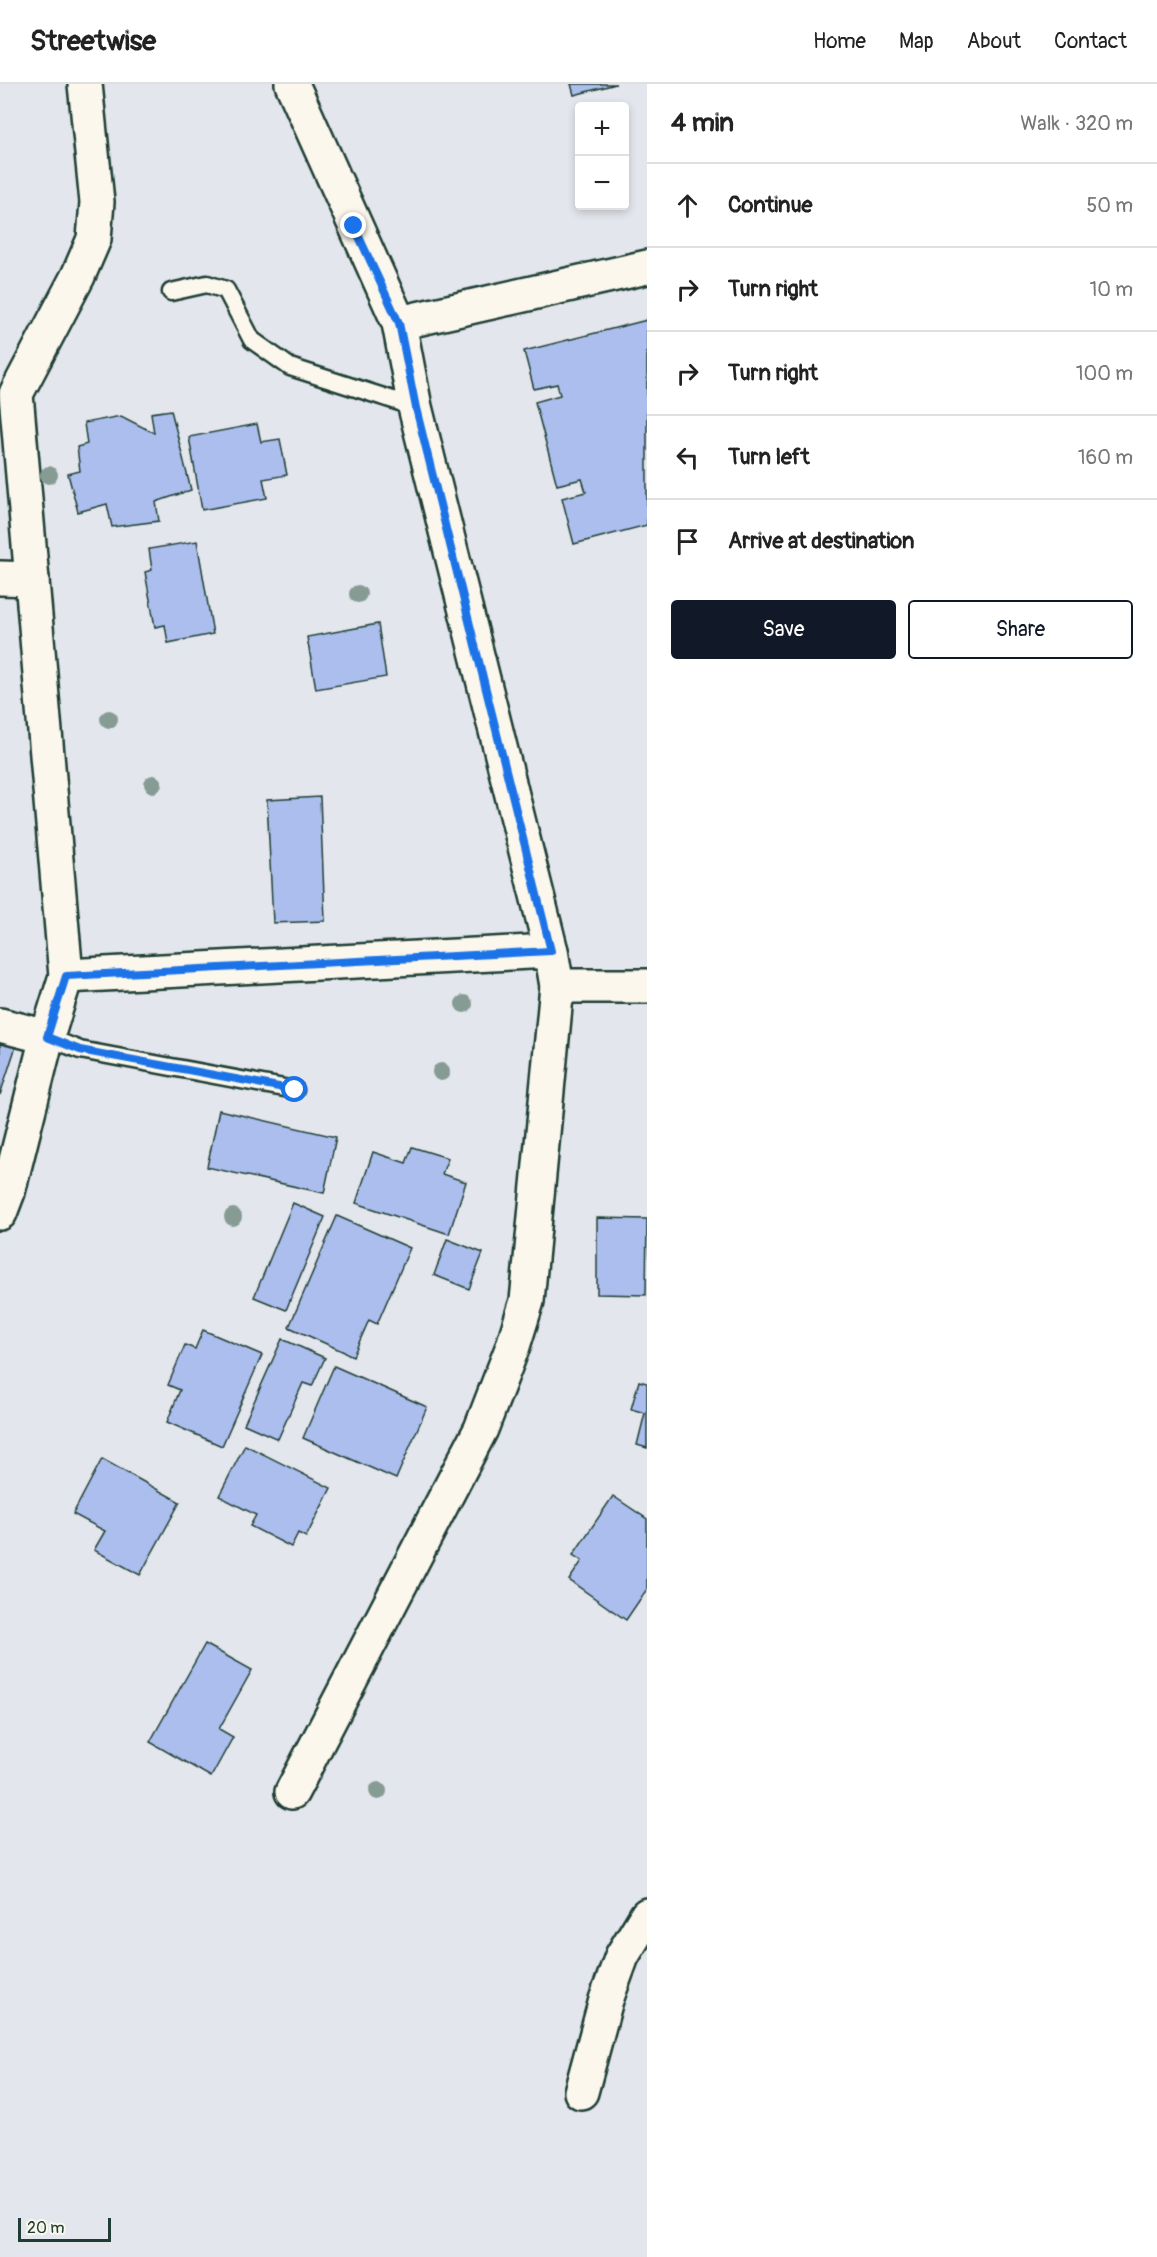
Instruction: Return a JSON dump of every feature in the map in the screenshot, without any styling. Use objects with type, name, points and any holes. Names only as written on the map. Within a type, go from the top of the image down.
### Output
[{"type":"street","points":[[0,1213],[8,1192],[47,1037],[66,976],[16,578],[8,392],[78,276],[94,239],[97,202],[85,84]]},
{"type":"street","points":[[292,84],[399,323],[416,408],[551,951],[557,986],[527,1301],[513,1346],[482,1429],[292,1792]]},
{"type":"street","points":[[399,323],[647,267]]},
{"type":"street","points":[[66,976],[551,951]]},
{"type":"street","points":[[557,986],[647,987]]},
{"type":"street","points":[[0,1025],[47,1037]]},
{"type":"street","points":[[581,2092],[606,2000],[622,1956],[647,1915]]},
{"type":"lane","points":[[171,292],[207,284],[226,290],[252,340],[290,367],[416,408]]},
{"type":"lane","points":[[47,1037],[80,1050],[295,1090]]},
{"type":"building","points":[[571,84],[616,84],[574,95]]},
{"type":"building","points":[[647,320],[647,525],[574,544],[562,498],[586,492],[582,479],[557,485],[535,402],[560,395],[557,384],[534,389],[524,351]]},
{"type":"building","points":[[171,410],[191,490],[156,502],[159,521],[112,527],[107,504],[78,512],[68,474],[80,471],[77,447],[87,444],[84,423],[121,416],[154,433],[151,413]]},
{"type":"building","points":[[257,424],[261,442],[280,439],[287,475],[263,479],[267,498],[202,510],[189,437]]},
{"type":"building","points":[[197,541],[213,634],[168,643],[165,625],[155,627],[145,572],[152,570],[149,549]]},
{"type":"building","points":[[378,624],[386,677],[316,689],[307,637]]},
{"type":"building","points":[[320,797],[325,921],[273,923],[267,800]]},
{"type":"building","points":[[0,1040],[16,1046],[0,1095]]},
{"type":"building","points":[[219,1110],[336,1137],[324,1193],[207,1167]]},
{"type":"building","points":[[412,1147],[448,1158],[442,1174],[466,1182],[449,1234],[356,1203],[373,1152],[406,1163]]},
{"type":"building","points":[[293,1203],[325,1217],[286,1310],[254,1297]]},
{"type":"building","points":[[337,1216],[410,1248],[377,1324],[369,1320],[353,1356],[289,1327]]},
{"type":"building","points":[[597,1218],[647,1219],[646,1295],[597,1294]]},
{"type":"building","points":[[447,1239],[483,1253],[469,1289],[434,1275]]},
{"type":"building","points":[[203,1330],[262,1355],[222,1446],[167,1422],[180,1390],[168,1385],[185,1345],[195,1349]]},
{"type":"building","points":[[282,1339],[325,1358],[312,1386],[303,1383],[278,1439],[244,1424]]},
{"type":"building","points":[[334,1366],[427,1407],[396,1479],[303,1438]]},
{"type":"building","points":[[639,1381],[647,1383],[647,1448],[637,1445],[645,1413],[631,1409]]},
{"type":"building","points":[[245,1445],[331,1488],[306,1537],[298,1533],[291,1547],[250,1526],[256,1515],[219,1496]]},
{"type":"building","points":[[102,1459],[180,1502],[140,1575],[94,1550],[105,1531],[73,1514]]},
{"type":"building","points":[[613,1496],[647,1519],[647,1589],[626,1620],[569,1580],[582,1561],[573,1555]]},
{"type":"building","points":[[205,1644],[252,1670],[219,1729],[233,1737],[211,1777],[150,1742]]},
{"type":"route","points":[[295,1090],[80,1050],[47,1037],[66,976],[551,951],[416,408],[399,323],[354,226]]}]
